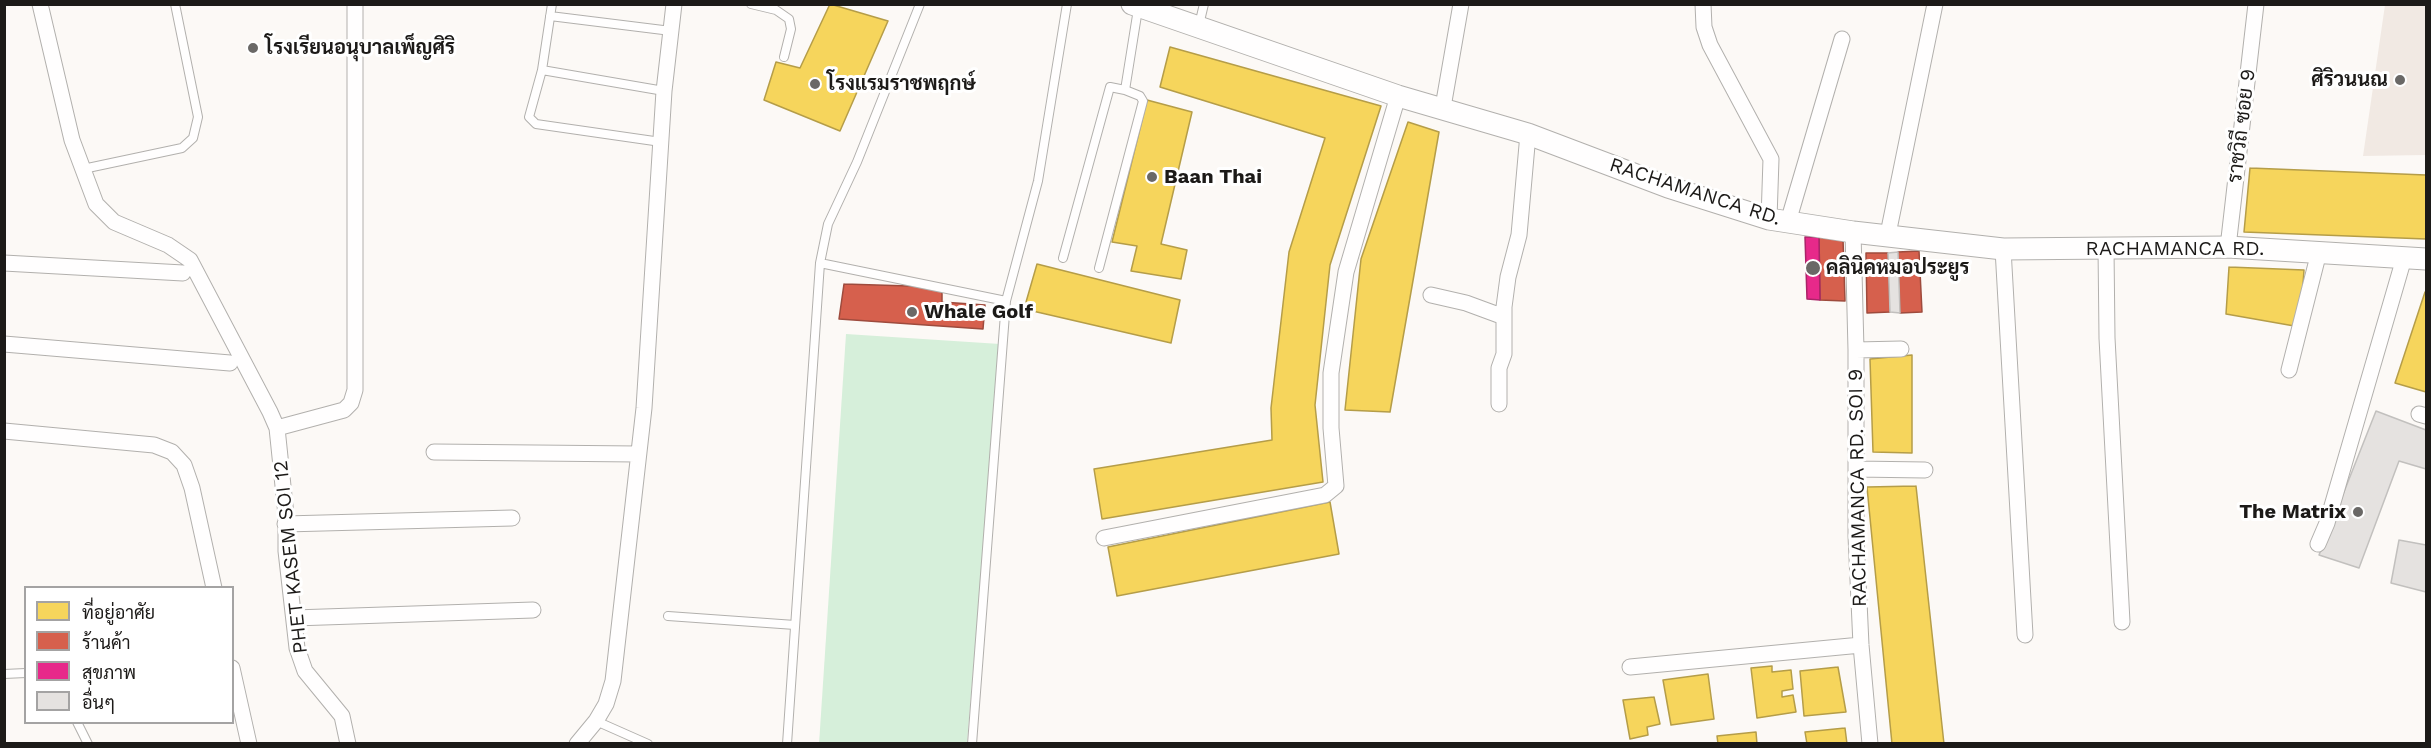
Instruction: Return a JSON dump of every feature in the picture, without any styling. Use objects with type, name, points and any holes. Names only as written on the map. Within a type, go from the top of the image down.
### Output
[{"type":"street","name":"PHET KASEM SOI 12","points":[[40,4],[72,140],[96,204],[114,222],[168,246],[190,260],[237,364],[277,428],[286,551],[297,648],[305,671],[342,716],[348,744]]},
{"type":"street","points":[[277,428],[344,410],[351,403],[355,390],[355,4]]},
{"type":"street","points":[[577,744],[597,721],[606,705],[613,681],[644,408],[664,91],[674,4]]},
{"type":"street","points":[[1443,107],[1461,4]]},
{"type":"street","points":[[1702,4],[1704,27],[1710,45],[1771,159],[1779,220]]},
{"type":"street","points":[[1888,234],[1935,4]]},
{"type":"street","name":"ราชวิถี ซอย 9","points":[[2228,247],[2256,4]]},
{"type":"street","name":"RACHAMANCA RD.","points":[[1135,6],[1398,96],[1443,107],[1528,134],[1668,188],[1779,220],[1852,232],[1888,234],[2003,249],[2228,247],[2427,259]]},
{"type":"street","points":[[1779,220],[1842,39]]},
{"type":"street","points":[[1104,538],[1324,495],[1336,486],[1331,428],[1331,374],[1346,272],[1398,96]]},
{"type":"street","points":[[1499,404],[1508,277],[1519,235],[1528,134]]},
{"type":"street","name":"RACHAMANCA RD. SOI 9","points":[[1852,232],[1861,645],[1870,744]]},
{"type":"street","points":[[2106,248],[2107,339],[2122,622]]},
{"type":"street","points":[[2003,249],[2025,634]]},
{"type":"street","points":[[2289,370],[2319,252]]},
{"type":"street","points":[[2318,544],[2344,466],[2404,258]]},
{"type":"street","points":[[4,263],[183,273]]},
{"type":"street","points":[[1431,295],[1466,303],[1504,317]]},
{"type":"street","points":[[4,344],[237,364]]},
{"type":"street","points":[[1856,350],[1901,349]]},
{"type":"street","points":[[4,431],[154,445],[172,452],[184,465],[192,488],[214,586]]},
{"type":"street","points":[[434,452],[637,454]]},
{"type":"street","points":[[1856,469],[1925,470]]},
{"type":"street","points":[[285,524],[512,518]]},
{"type":"street","points":[[294,618],[533,610]]},
{"type":"street","points":[[1630,667],[1861,645]]},
{"type":"street","points":[[234,677],[249,744]]},
{"type":"lane","points":[[83,169],[182,148],[193,138],[198,117],[175,4]]},
{"type":"lane","points":[[552,4],[542,70],[529,117],[533,123],[661,142]]},
{"type":"lane","points":[[751,4],[776,10],[789,20],[791,29],[784,57]]},
{"type":"lane","points":[[785,743],[820,263],[828,224],[857,162],[920,4]]},
{"type":"lane","points":[[972,744],[1006,301],[1038,182],[1067,4]]},
{"type":"lane","points":[[1199,26],[1204,4]]},
{"type":"lane","points":[[1125,90],[1135,6]]},
{"type":"lane","points":[[550,16],[671,31]]},
{"type":"lane","points":[[542,70],[664,91]]},
{"type":"lane","points":[[1063,258],[1110,87],[1125,90],[1140,96],[1143,101],[1099,268]]},
{"type":"lane","points":[[820,263],[1006,301]]},
{"type":"lane","points":[[668,616],[795,625]]},
{"type":"lane","points":[[4,674],[24,673]]},
{"type":"lane","points":[[597,721],[648,744]]},
{"type":"lane","points":[[78,724],[88,744]]},
{"type":"shaded area","name":"ศิริวนนณ","points":[[2385,5],[2426,5],[2426,155],[2363,156]]},
{"type":"green space","points":[[846,334],[1000,344],[967,743],[819,744]]},
{"type":"building: ที่อยู่อาศัย","name":"โรงแรมราชพฤกษ์","points":[[830,4],[888,21],[840,131],[764,100],[776,62],[800,68]]},
{"type":"building: ที่อยู่อาศัย","points":[[1170,47],[1381,106],[1330,265],[1315,405],[1323,482],[1102,519],[1094,469],[1272,440],[1271,408],[1289,252],[1325,138],[1160,87]]},
{"type":"building: ที่อยู่อาศัย","name":"Baan Thai","points":[[1147,100],[1192,112],[1161,244],[1187,250],[1181,279],[1131,271],[1137,246],[1112,242]]},
{"type":"building: ที่อยู่อาศัย","points":[[1408,122],[1439,132],[1390,412],[1345,410],[1361,259]]},
{"type":"building: ที่อยู่อาศัย","points":[[2250,168],[2426,175],[2426,239],[2244,232]]},
{"type":"building: ที่อยู่อาศัย","points":[[1037,264],[1180,300],[1171,343],[1024,309]]},
{"type":"building: ที่อยู่อาศัย","points":[[2229,267],[2304,270],[2300,327],[2226,314]]},
{"type":"building: ที่อยู่อาศัย","points":[[2426,292],[2426,392],[2395,383]]},
{"type":"building: ที่อยู่อาศัย","points":[[1912,355],[1912,453],[1873,452],[1870,359]]},
{"type":"building: ที่อยู่อาศัย","points":[[1916,486],[1944,744],[1892,744],[1867,487]]},
{"type":"building: ที่อยู่อาศัย","points":[[1330,502],[1339,554],[1117,596],[1108,547]]},
{"type":"building: ที่อยู่อาศัย","points":[[1772,666],[1772,672],[1791,670],[1793,689],[1782,691],[1782,697],[1793,695],[1796,712],[1757,718],[1751,668]]},
{"type":"building: ที่อยู่อาศัย","points":[[1838,667],[1846,712],[1804,716],[1800,671]]},
{"type":"building: ที่อยู่อาศัย","points":[[1708,674],[1714,719],[1671,725],[1663,680]]},
{"type":"building: ที่อยู่อาศัย","points":[[1654,697],[1660,724],[1647,727],[1648,735],[1630,739],[1623,700]]},
{"type":"building: ที่อยู่อาศัย","points":[[1845,728],[1847,744],[1807,744],[1805,732]]},
{"type":"building: ที่อยู่อาศัย","points":[[1756,732],[1757,744],[1718,744],[1717,736]]},
{"type":"building: ร้านค้า","points":[[1819,237],[1843,239],[1845,301],[1820,300]]},
{"type":"building: ร้านค้า","points":[[1919,251],[1922,312],[1900,313],[1898,252]]},
{"type":"building: ร้านค้า","points":[[1866,253],[1888,253],[1890,312],[1867,313]]},
{"type":"building: ร้านค้า","name":"Whale Golf","points":[[844,284],[942,287],[942,302],[985,305],[983,329],[839,319]]},
{"type":"building: สุขภาพ","name":"คลินิคหมอประยูร","points":[[1805,237],[1819,237],[1820,300],[1807,299]]},
{"type":"building: อื่นๆ","points":[[1898,252],[1900,313],[1890,312],[1888,253]]},
{"type":"building: อื่นๆ","name":"The Matrix","points":[[2376,411],[2426,430],[2426,469],[2399,461],[2359,568],[2319,555]]},
{"type":"building: อื่นๆ","name":"The Matrix","points":[[2399,540],[2426,545],[2426,592],[2391,583]]},
{"type":"place","name":"โรงเรียนอนุบาลเพ็ญศิริ","points":[[253,48]]},
{"type":"place","name":"ศิริวนนณ","points":[[2400,80]]},
{"type":"place","name":"โรงแรมราชพฤกษ์","points":[[815,84]]},
{"type":"place","name":"Baan Thai","points":[[1152,177]]},
{"type":"place","name":"คลินิคหมอประยูร","points":[[1813,268]]},
{"type":"place","name":"Whale Golf","points":[[912,312]]},
{"type":"place","name":"The Matrix","points":[[2358,512]]}]
